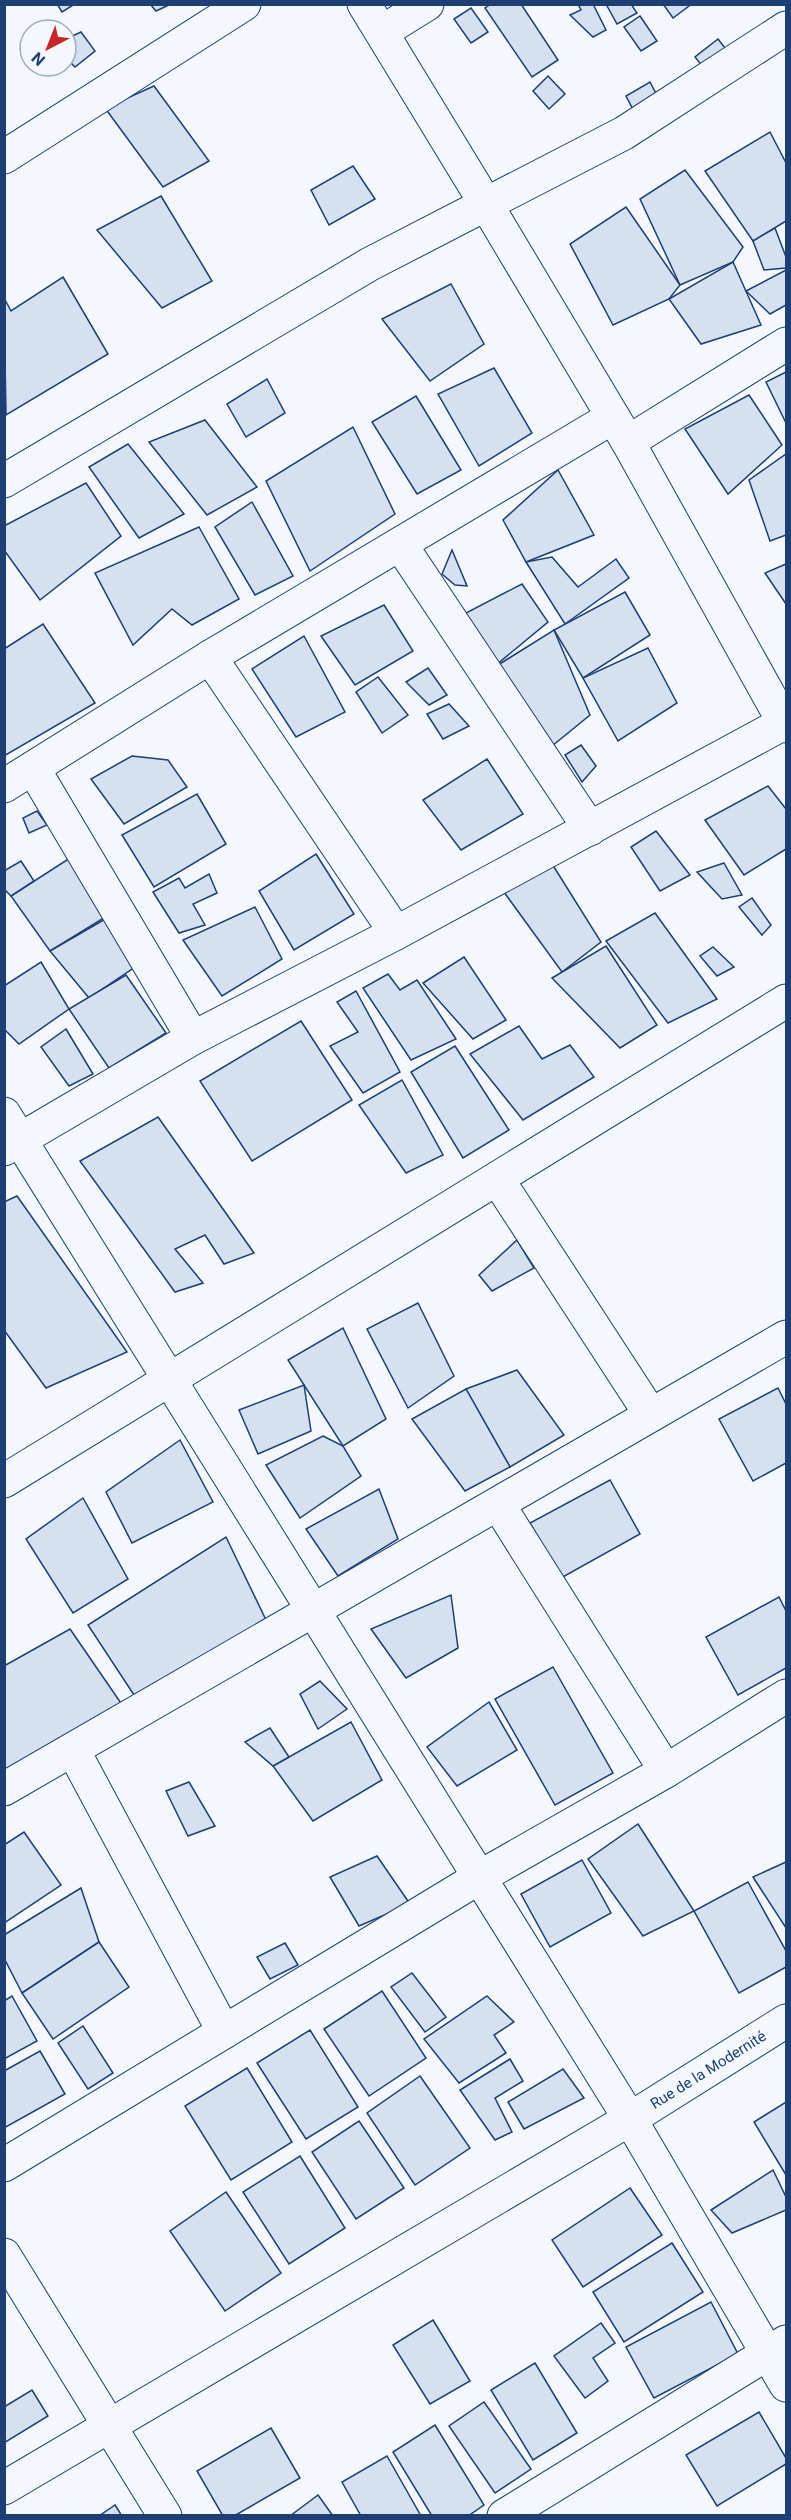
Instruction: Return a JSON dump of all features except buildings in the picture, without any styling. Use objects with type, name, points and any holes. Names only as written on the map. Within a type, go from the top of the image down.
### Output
[{"type":"street","points":[[4,157],[244,4]]},
{"type":"street","points":[[364,4],[620,430],[785,724],[396,933],[10,1134],[171,1381],[630,2119],[777,2348],[786,2385]]},
{"type":"street","points":[[382,32],[427,4]]},
{"type":"street","points":[[4,481],[370,264],[624,133],[786,28]]},
{"type":"street","points":[[4,786],[210,657],[400,544],[786,344]]},
{"type":"street","points":[[400,544],[590,830]]},
{"type":"street","points":[[210,657],[396,933]]},
{"type":"street","points":[[33,768],[193,1038]]},
{"type":"street","points":[[4,1481],[171,1381],[786,1001]]},
{"type":"street","points":[[498,1180],[651,1415]]},
{"type":"street","points":[[4,1789],[786,1337]]},
{"type":"street","points":[[498,1504],[666,1771]]},
{"type":"street","points":[[4,2165],[480,1877],[666,1771],[786,1696]]},
{"type":"street","points":[[73,1750],[224,2032]]},
{"type":"street","name":"Rue de la Modernité","points":[[4,2488],[630,2119],[786,2021]]},
{"type":"street","points":[[4,2255],[107,2426],[165,2516]]},
{"type":"street","points":[[517,2512],[777,2348]]}]
